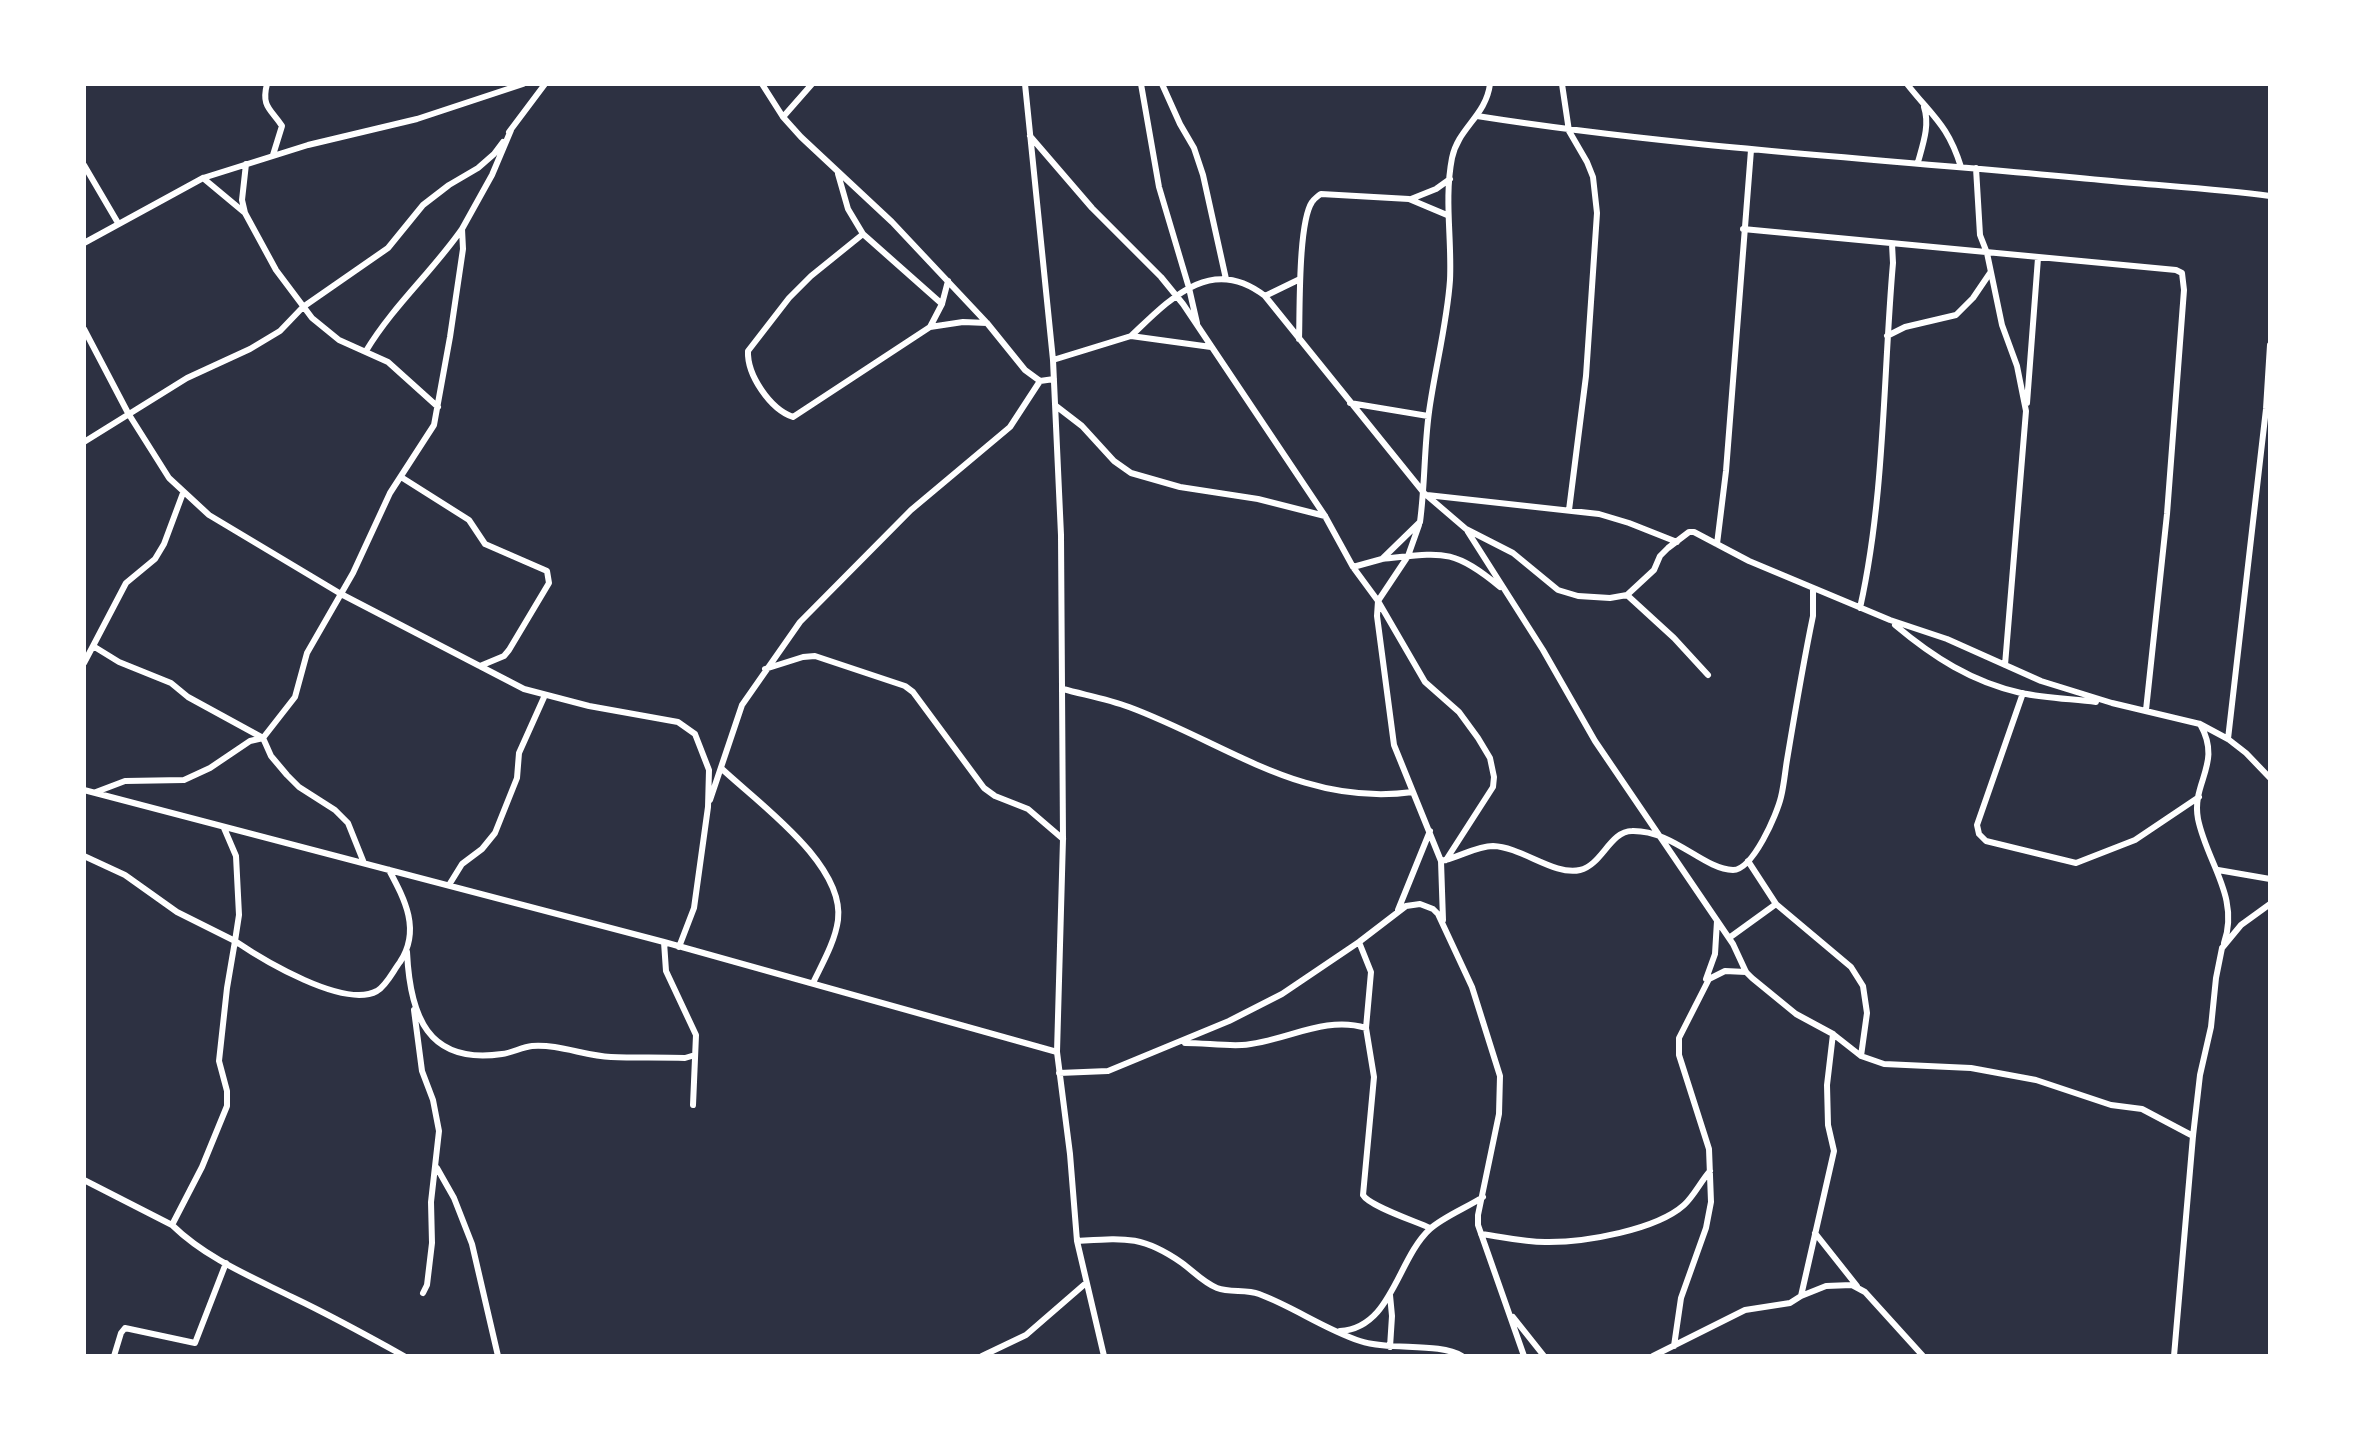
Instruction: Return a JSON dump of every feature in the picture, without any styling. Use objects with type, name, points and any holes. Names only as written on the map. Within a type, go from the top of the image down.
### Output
[{"type":"street","points":[[267,84],[265,105],[282,126],[273,155]]},
{"type":"street","points":[[84,243],[203,178],[273,155],[417,119],[523,84]]},
{"type":"street","points":[[84,442],[187,378],[250,349],[280,331],[303,307],[388,248],[423,205],[494,154],[545,84]]},
{"type":"street","points":[[762,84],[783,117],[838,174],[892,222],[987,323],[1025,370],[1040,381],[1054,379]]},
{"type":"street","points":[[783,117],[812,84]]},
{"type":"street","points":[[1025,84],[1053,360],[1061,535],[1063,839],[1057,1052],[1077,1241],[1104,1356]]},
{"type":"street","points":[[1141,84],[1159,187],[1189,288],[1197,327]]},
{"type":"street","points":[[1162,84],[1194,148],[1203,175],[1226,279]]},
{"type":"street","points":[[1443,925],[1443,861],[1394,745],[1391,706],[1378,632],[1378,601],[1408,556],[1420,522],[1425,494],[1428,416],[1450,283],[1451,249],[1447,215],[1450,179],[1457,143],[1487,100],[1490,84]]},
{"type":"street","points":[[1562,84],[1569,131],[1593,177],[1597,213],[1586,376],[1569,510]]},
{"type":"street","points":[[1907,84],[1942,122],[1953,141],[1961,167]]},
{"type":"street","points":[[1918,162],[1926,135],[1927,115],[1923,104]]},
{"type":"street","points":[[1477,116],[1569,131],[1751,150],[1918,162],[2270,196]]},
{"type":"street","points":[[366,351],[393,312],[441,259],[462,229],[492,175],[511,130]]},
{"type":"street","points":[[1030,136],[1092,208],[1175,295],[1325,516],[1425,682],[1459,712],[1490,758],[1493,787],[1443,861]]},
{"type":"street","points":[[1717,544],[1726,471],[1751,150]]},
{"type":"street","points":[[246,164],[242,200],[245,213],[276,270],[303,307],[339,340],[388,362],[438,407]]},
{"type":"street","points":[[84,165],[118,223]]},
{"type":"street","points":[[1976,168],[1980,235],[1987,253],[2002,325],[2017,366],[2026,411]]},
{"type":"street","points":[[838,174],[848,209],[863,234],[942,304]]},
{"type":"street","points":[[203,178],[245,213]]},
{"type":"street","points":[[1409,199],[1436,189],[1450,179]]},
{"type":"street","points":[[1299,339],[1300,279],[1307,216],[1312,202],[1321,194],[1409,199],[1447,215]]},
{"type":"street","points":[[96,792],[125,781],[184,780],[210,768],[250,741],[263,738],[295,697],[307,653],[341,594],[390,493],[434,425],[463,249],[462,229]]},
{"type":"street","points":[[1743,229],[2176,270],[2183,275],[2167,514],[2146,710]]},
{"type":"street","points":[[863,234],[789,298],[748,351],[748,360],[758,383],[777,407],[793,417],[930,327],[963,322],[987,323]]},
{"type":"street","points":[[1860,608],[1867,575],[1877,483],[1894,253],[1892,244]]},
{"type":"street","points":[[2005,665],[2038,258]]},
{"type":"street","points":[[1887,336],[1905,327],[1956,315],[1973,298],[1990,273]]},
{"type":"street","points":[[1131,336],[1175,295],[1189,288],[1211,279],[1236,280],[1252,285],[1265,296],[1425,494],[1466,529],[1513,553],[1558,590],[1578,596],[1610,598],[1627,595],[1654,570],[1660,556],[1689,532],[1694,532],[1728,552],[1860,608],[1947,639],[2041,681],[2112,703]]},
{"type":"street","points":[[1265,296],[1300,279]]},
{"type":"street","points":[[930,327],[942,304],[948,281]]},
{"type":"street","points":[[84,329],[128,413],[169,478],[209,515],[341,594],[524,689],[687,726],[695,734],[709,770],[708,807],[694,908],[679,947]]},
{"type":"street","points":[[1053,360],[1131,336],[1211,347]]},
{"type":"street","points":[[2228,739],[2266,409],[2270,345]]},
{"type":"street","points":[[708,807],[742,705],[800,622],[911,510],[1010,427],[1040,381]]},
{"type":"street","points":[[1350,403],[1428,416]]},
{"type":"street","points":[[1056,406],[1082,426],[1114,461],[1131,473],[1180,487],[1258,499],[1325,516]]},
{"type":"street","points":[[401,477],[469,520],[485,544],[547,571],[549,583],[509,650],[504,656],[480,666]]},
{"type":"street","points":[[84,663],[126,583],[155,559],[164,544],[183,493]]},
{"type":"street","points":[[1425,494],[1599,514],[1677,542]]},
{"type":"street","points":[[1382,559],[1420,522]]},
{"type":"street","points":[[1466,529],[1543,650],[1595,741],[1729,938],[1746,972],[1796,1014],[1833,1034],[1861,1056],[1884,1064],[1971,1068],[2036,1080],[2096,1101],[2142,1109],[2193,1136]]},
{"type":"street","points":[[1353,567],[1382,559],[1444,553],[1460,558],[1505,591]]},
{"type":"street","points":[[1443,861],[1490,846],[1517,851],[1567,870],[1581,870],[1594,864],[1621,833],[1629,830],[1658,834],[1715,865],[1731,870],[1740,869],[1769,829],[1781,797],[1813,616],[1813,588]]},
{"type":"street","points":[[1627,595],[1696,659],[1708,675]]},
{"type":"street","points":[[1890,620],[1925,650],[1960,671],[2023,693],[2112,703],[2200,724],[2228,739],[2270,778]]},
{"type":"street","points":[[93,646],[119,662],[171,683],[188,697],[263,738],[271,756],[287,775],[348,823],[364,863]]},
{"type":"street","points":[[765,669],[815,656],[905,686],[913,692],[984,788],[995,796],[1028,809],[1063,839]]},
{"type":"street","points":[[1063,689],[1128,706],[1266,770],[1325,789],[1379,797],[1413,792]]},
{"type":"street","points":[[2023,693],[1977,825],[1979,834],[1986,841],[2076,863],[2135,840],[2199,797]]},
{"type":"street","points":[[449,885],[462,864],[482,849],[495,833],[517,778],[519,753],[545,695]]},
{"type":"street","points":[[2174,1356],[2200,1075],[2211,1027],[2216,978],[2230,919],[2227,898],[2197,816],[2209,755],[2208,739],[2200,724]]},
{"type":"street","points":[[721,768],[807,847],[832,886],[838,922],[813,983]]},
{"type":"street","points":[[2261,769],[2270,768]]},
{"type":"street","points":[[84,790],[664,942],[1057,1052]]},
{"type":"street","points":[[172,1225],[202,1167],[227,1106],[227,1091],[219,1061],[239,915],[236,856],[224,828]]},
{"type":"street","points":[[1398,910],[1430,831]]},
{"type":"street","points":[[84,856],[125,875],[177,912],[235,941],[266,962],[304,980],[341,992],[377,991],[407,952]]},
{"type":"street","points":[[1748,861],[1776,904],[1851,967],[1863,986],[1867,1013],[1861,1056]]},
{"type":"street","points":[[389,870],[404,897],[411,924],[407,952],[408,986],[414,1007],[422,1071],[433,1100],[439,1131],[432,1193],[432,1243],[427,1285],[423,1293]]},
{"type":"street","points":[[2218,870],[2270,879]]},
{"type":"street","points":[[1059,1073],[1108,1071],[1181,1043],[1282,994],[1359,942],[1398,910],[1420,904],[1433,909],[1472,987],[1500,1076],[1499,1114],[1478,1215],[1481,1234],[1524,1356]]},
{"type":"street","points":[[1729,938],[1776,904]]},
{"type":"street","points":[[2222,948],[2241,925],[2270,904]]},
{"type":"street","points":[[1674,1346],[1681,1298],[1706,1228],[1711,1202],[1709,1149],[1677,1046],[1715,954],[1717,921]]},
{"type":"street","points":[[664,942],[666,971],[696,1035],[693,1105]]},
{"type":"street","points":[[1359,942],[1371,972],[1366,1028],[1374,1077],[1363,1195],[1370,1204],[1430,1228]]},
{"type":"street","points":[[1705,983],[1720,972],[1746,972]]},
{"type":"street","points":[[414,1007],[427,1032],[444,1047],[465,1054],[502,1054],[532,1046],[611,1057],[685,1058],[695,1055]]},
{"type":"street","points":[[1181,1043],[1243,1045],[1335,1025],[1350,1023],[1366,1028]]},
{"type":"street","points":[[1801,1296],[1834,1151],[1828,1125],[1827,1098],[1833,1034]]},
{"type":"street","points":[[437,1168],[454,1198],[472,1244],[498,1356]]},
{"type":"street","points":[[1481,1234],[1549,1242],[1588,1238],[1644,1226],[1688,1202],[1710,1171]]},
{"type":"street","points":[[84,1180],[172,1225],[187,1239],[226,1263],[354,1327],[404,1356]]},
{"type":"street","points":[[1335,1331],[1359,1326],[1376,1316],[1430,1228],[1483,1197]]},
{"type":"street","points":[[1815,1232],[1857,1286],[1923,1356]]},
{"type":"street","points":[[1077,1241],[1124,1238],[1146,1242],[1166,1252],[1216,1288],[1256,1293],[1363,1342],[1390,1347],[1447,1350],[1462,1356]]},
{"type":"street","points":[[114,1356],[125,1328],[195,1343],[226,1263]]},
{"type":"street","points":[[982,1356],[1026,1335],[1086,1283]]},
{"type":"street","points":[[1653,1356],[1745,1310],[1790,1303],[1826,1286],[1857,1286]]},
{"type":"street","points":[[1389,1292],[1392,1316],[1390,1347]]},
{"type":"street","points":[[1510,1314],[1544,1356]]}]
